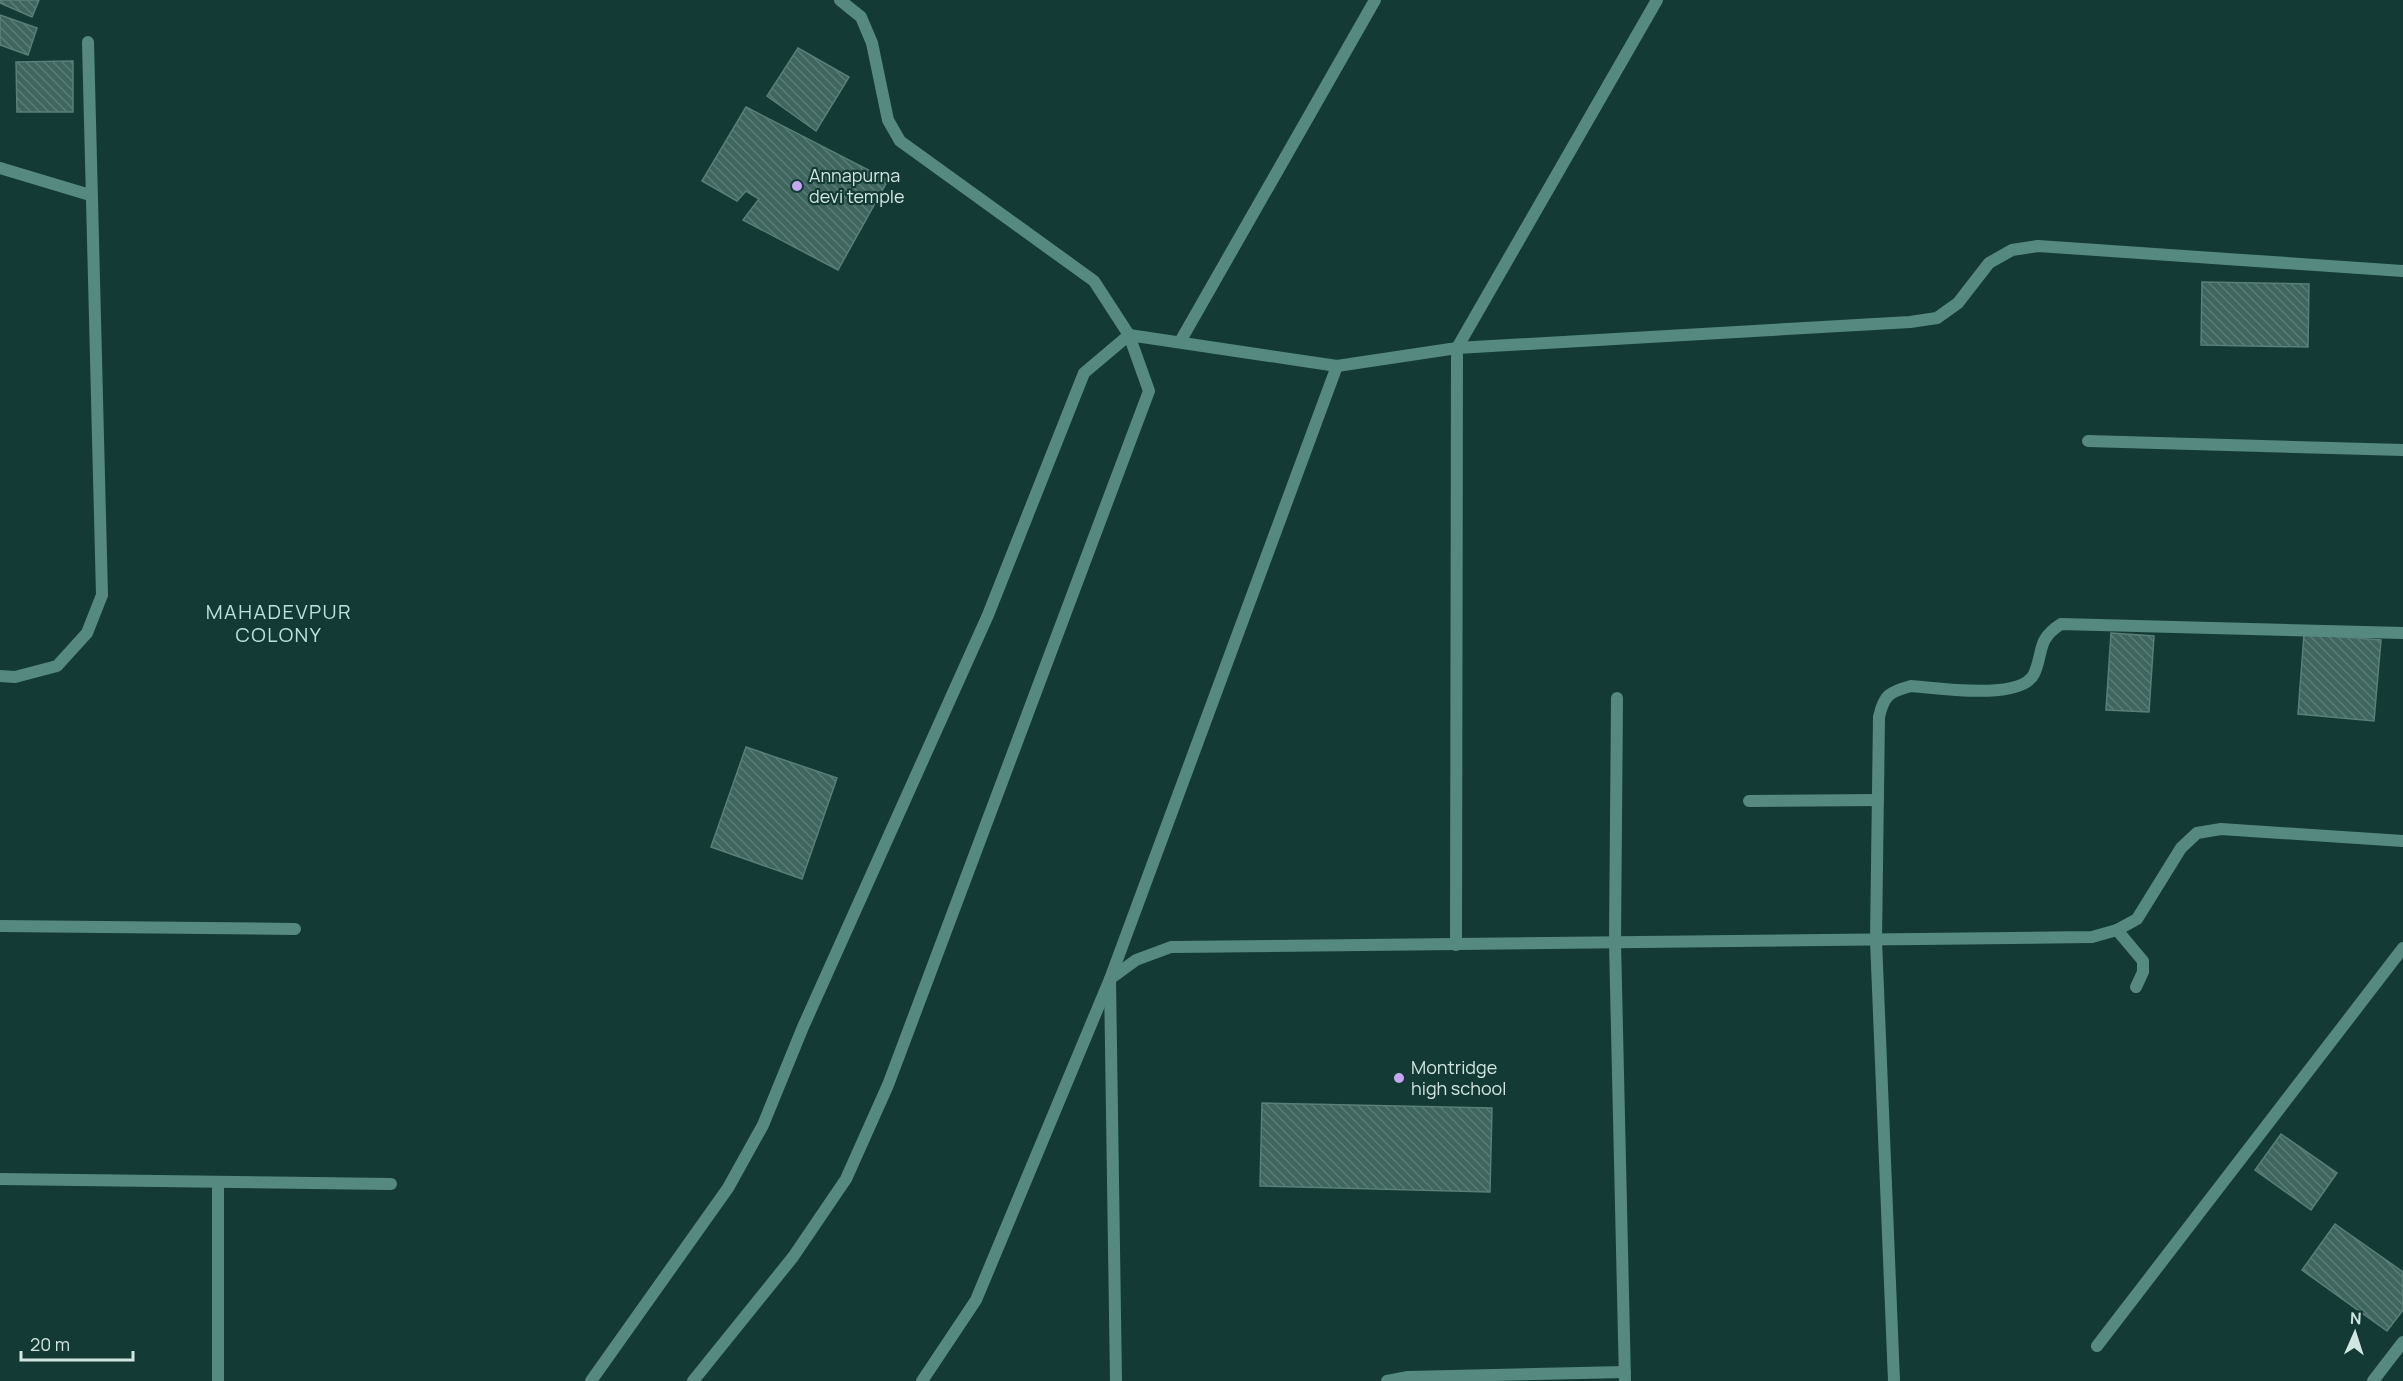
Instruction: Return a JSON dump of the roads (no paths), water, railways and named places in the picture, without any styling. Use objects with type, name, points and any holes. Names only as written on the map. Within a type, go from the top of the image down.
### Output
[{"type":"street","points":[[693,1381],[793,1257],[846,1179],[888,1085],[1149,391],[1129,334],[1094,281],[900,141],[888,120],[872,43],[861,17],[840,0]]},
{"type":"street","points":[[1181,340],[1375,0]]},
{"type":"street","points":[[1456,945],[1458,348],[1657,0]]},
{"type":"street","points":[[0,676],[15,677],[57,666],[87,633],[102,595],[90,195],[88,42]]},
{"type":"street","points":[[0,168],[90,195]]},
{"type":"street","points":[[591,1381],[728,1188],[763,1125],[803,1027],[988,615],[1084,373],[1129,334],[1181,340],[1337,366],[1458,348],[1937,318],[1958,303],[1989,263],[2012,250],[2038,246],[2403,271]]},
{"type":"street","points":[[922,1381],[976,1300],[1110,979],[1337,366]]},
{"type":"street","points":[[2088,441],[2403,450]]},
{"type":"street","points":[[1894,1381],[1876,940],[1879,717],[1883,700],[1896,690],[1911,686],[2004,691],[2023,687],[2033,675],[2042,642],[2049,631],[2061,624],[2403,633]]},
{"type":"street","points":[[1387,1381],[1408,1377],[1625,1376],[1615,942],[1617,698]]},
{"type":"street","points":[[1749,801],[1878,800]]},
{"type":"street","points":[[1110,979],[1136,960],[1171,947],[2092,937],[2117,930],[2137,919],[2181,848],[2197,833],[2221,829],[2403,841]]},
{"type":"street","points":[[0,926],[295,929]]},
{"type":"street","points":[[2117,930],[2144,961],[2143,972],[2136,987]]},
{"type":"street","points":[[2097,1346],[2403,948]]},
{"type":"street","points":[[1110,979],[1116,1381]]},
{"type":"street","points":[[0,1179],[391,1184]]},
{"type":"street","points":[[218,1182],[218,1381]]},
{"type":"street","points":[[2373,1381],[2403,1342]]},
{"type":"place","name":"Annapurna devi temple","points":[[797,186]]},
{"type":"place","name":"Montridge high school","points":[[1399,1078]]},
{"type":"district","name":"MAHADEVPUR COLONY","points":[[279,624]]}]
